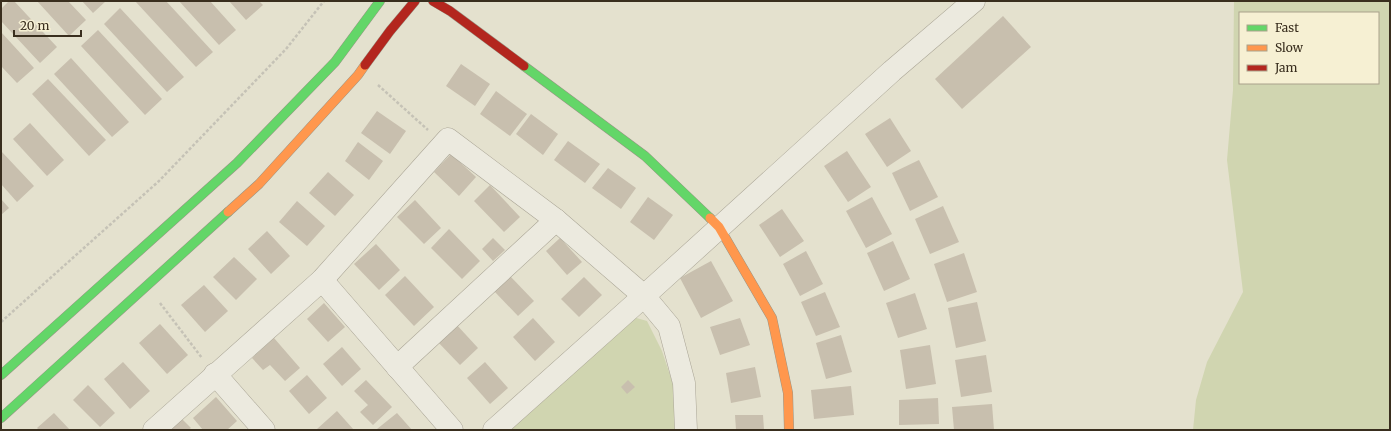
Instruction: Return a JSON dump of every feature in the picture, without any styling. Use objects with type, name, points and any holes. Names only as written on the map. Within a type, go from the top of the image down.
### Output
[{"type":"street","points":[[1,375],[237,163],[335,62],[380,1]]},
{"type":"street","points":[[1,418],[259,184],[358,76],[390,31],[415,1]]},
{"type":"street","points":[[433,1],[456,16],[645,156],[719,227],[772,318],[788,393],[789,430]]},
{"type":"street","points":[[494,430],[892,71],[974,1]]},
{"type":"street","points":[[154,430],[322,280],[448,139],[556,220],[644,296],[669,326],[684,383],[686,430]]},
{"type":"street","points":[[397,367],[556,220]]},
{"type":"street","points":[[322,280],[452,430]]},
{"type":"street","points":[[215,374],[264,430]]},
{"type":"path","points":[[1,322],[159,181],[286,49],[324,1]]},
{"type":"path","points":[[358,76],[374,82],[444,143]]},
{"type":"path","points":[[157,300],[215,374]]},
{"type":"green space","points":[[1234,1],[1390,1],[1390,430],[1193,430],[1196,400],[1207,362],[1243,292],[1227,160],[1233,90]]},
{"type":"green space","points":[[633,317],[647,321],[662,351],[673,384],[678,430],[510,430]]},
{"type":"building","points":[[9,1],[14,1],[57,47],[40,63],[1,21],[1,9]]},
{"type":"building","points":[[37,1],[68,1],[86,20],[69,36]]},
{"type":"building","points":[[82,1],[106,1],[93,13]]},
{"type":"building","points":[[135,1],[166,1],[213,52],[196,67]]},
{"type":"building","points":[[179,1],[210,1],[236,30],[219,45]]},
{"type":"building","points":[[229,1],[259,1],[263,5],[246,20]]},
{"type":"building","points":[[120,8],[184,77],[167,92],[104,24]]},
{"type":"building","points":[[1003,16],[1031,47],[962,109],[935,79]]},
{"type":"building","points":[[98,30],[162,99],[145,115],[81,46]]},
{"type":"building","points":[[1,32],[34,68],[17,83],[1,66]]},
{"type":"building","points":[[71,58],[129,122],[112,137],[54,74]]},
{"type":"building","points":[[461,64],[490,84],[475,106],[446,86]]},
{"type":"building","points":[[48,79],[106,140],[89,156],[32,94]]},
{"type":"building","points":[[496,91],[527,114],[510,136],[480,114]]},
{"type":"building","points":[[377,111],[406,131],[390,154],[361,133]]},
{"type":"building","points":[[531,114],[558,134],[543,155],[516,134]]},
{"type":"building","points":[[890,118],[911,151],[887,167],[865,134]]},
{"type":"building","points":[[30,123],[64,160],[47,176],[13,139]]},
{"type":"building","points":[[568,141],[600,164],[585,183],[554,160]]},
{"type":"building","points":[[358,142],[383,161],[369,180],[345,161]]},
{"type":"building","points":[[1,151],[34,186],[17,202],[1,184]]},
{"type":"building","points":[[847,151],[871,187],[848,202],[824,166]]},
{"type":"building","points":[[451,154],[476,177],[459,196],[434,172]]},
{"type":"building","points":[[919,160],[938,197],[910,211],[892,173]]},
{"type":"building","points":[[608,168],[636,188],[621,209],[592,188]]},
{"type":"building","points":[[328,172],[354,195],[335,216],[309,193]]},
{"type":"building","points":[[490,185],[520,217],[504,232],[474,201]]},
{"type":"building","points":[[648,197],[673,215],[654,240],[630,222]]},
{"type":"building","points":[[872,197],[892,234],[866,248],[846,211]]},
{"type":"building","points":[[1,199],[9,208],[1,215]]},
{"type":"building","points":[[415,200],[441,228],[424,244],[397,217]]},
{"type":"building","points":[[297,201],[325,226],[307,246],[279,222]]},
{"type":"building","points":[[943,206],[959,242],[930,254],[915,219]]},
{"type":"building","points":[[782,209],[804,241],[780,257],[759,225]]},
{"type":"building","points":[[449,229],[480,261],[462,279],[431,248]]},
{"type":"building","points":[[267,231],[290,256],[271,274],[248,249]]},
{"type":"building","points":[[493,238],[505,250],[493,261],[482,249]]},
{"type":"building","points":[[560,238],[582,262],[567,275],[546,251]]},
{"type":"building","points":[[893,241],[910,279],[884,291],[867,253]]},
{"type":"building","points":[[376,244],[400,270],[379,290],[354,264]]},
{"type":"building","points":[[806,251],[823,284],[800,296],[783,264]]},
{"type":"building","points":[[964,253],[977,292],[947,302],[934,264]]},
{"type":"building","points":[[234,257],[257,279],[236,300],[213,277]]},
{"type":"building","points":[[711,261],[733,301],[701,318],[680,278]]},
{"type":"building","points":[[405,276],[434,307],[414,326],[385,295]]},
{"type":"building","points":[[510,276],[534,301],[518,316],[494,291]]},
{"type":"building","points":[[584,277],[602,295],[579,317],[561,299]]},
{"type":"building","points":[[204,285],[228,311],[205,332],[181,305]]},
{"type":"building","points":[[825,292],[840,327],[816,336],[801,302]]},
{"type":"building","points":[[915,293],[927,329],[898,338],[886,303]]},
{"type":"building","points":[[977,302],[986,341],[956,348],[948,308]]},
{"type":"building","points":[[324,303],[345,327],[328,342],[307,319]]},
{"type":"building","points":[[533,318],[555,342],[535,361],[513,337]]},
{"type":"building","points":[[740,318],[750,345],[720,355],[710,327]]},
{"type":"building","points":[[455,323],[478,348],[460,365],[436,340]]},
{"type":"building","points":[[160,324],[188,355],[167,374],[139,343]]},
{"type":"building","points":[[841,335],[852,372],[826,379],[816,343]]},
{"type":"building","points":[[274,338],[300,368],[285,381],[270,365],[263,370],[252,358]]},
{"type":"building","points":[[930,345],[936,384],[906,389],[900,350]]},
{"type":"building","points":[[342,347],[361,369],[342,386],[323,364]]},
{"type":"building","points":[[986,355],[992,392],[961,397],[955,360]]},
{"type":"building","points":[[123,362],[150,391],[130,409],[104,379]]},
{"type":"building","points":[[485,362],[508,388],[490,404],[467,378]]},
{"type":"building","points":[[755,367],[761,397],[731,403],[726,373]]},
{"type":"building","points":[[307,375],[327,398],[309,414],[289,391]]},
{"type":"building","points":[[366,380],[392,407],[373,425],[360,412],[368,405],[354,391]]},
{"type":"building","points":[[628,380],[635,387],[627,394],[621,387]]},
{"type":"building","points":[[88,385],[115,413],[100,427],[73,400]]},
{"type":"building","points":[[851,386],[854,415],[814,419],[811,390]]},
{"type":"building","points":[[216,397],[237,421],[227,430],[203,430],[193,418]]},
{"type":"building","points":[[938,398],[939,424],[899,425],[899,400]]},
{"type":"building","points":[[992,404],[994,430],[954,430],[952,407]]},
{"type":"building","points":[[337,411],[354,430],[317,429]]},
{"type":"building","points":[[54,413],[70,430],[39,430],[37,428]]},
{"type":"building","points":[[397,413],[412,430],[377,429]]},
{"type":"building","points":[[735,415],[763,415],[764,430],[736,430]]},
{"type":"building","points":[[182,419],[191,428],[188,430],[170,430]]},
{"type":"traffic: fast","points":[[1,375],[237,163],[335,62],[380,1]]},
{"type":"traffic: fast","points":[[524,66],[645,156],[710,218]]},
{"type":"traffic: fast","points":[[1,418],[228,212]]},
{"type":"traffic: slow","points":[[228,212],[259,184],[358,75],[365,65]]},
{"type":"traffic: slow","points":[[710,218],[719,227],[772,318],[788,393],[789,430]]},
{"type":"traffic: jam","points":[[365,65],[390,31],[415,1]]},
{"type":"traffic: jam","points":[[433,1],[450,11],[524,66]]}]
